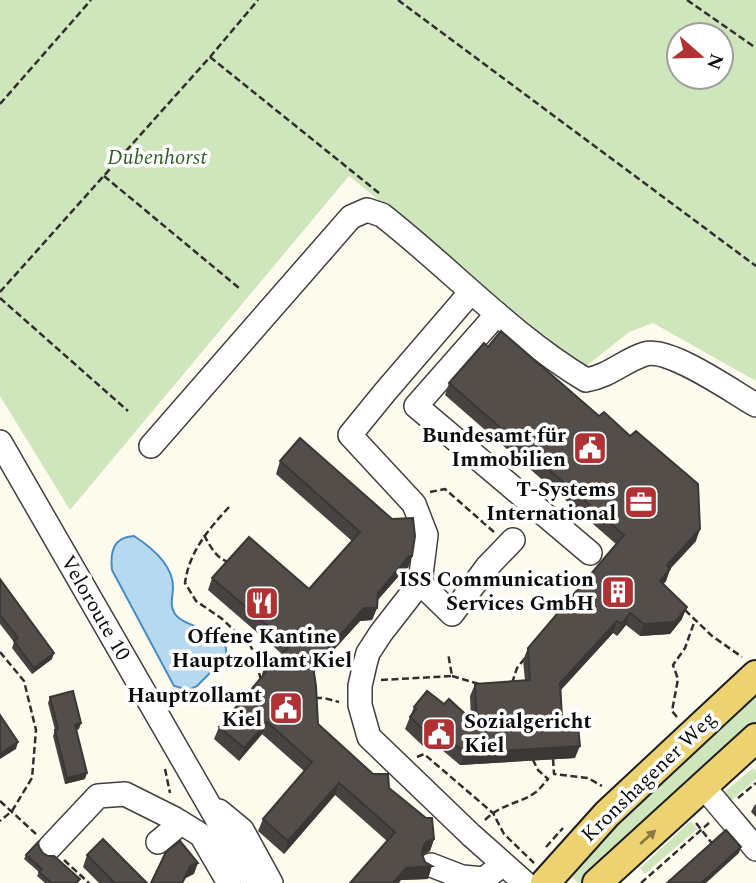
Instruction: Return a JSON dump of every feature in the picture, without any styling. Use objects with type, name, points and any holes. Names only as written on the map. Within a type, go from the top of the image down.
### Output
[{"type":"main road","name":"Kronshagener Weg","points":[[535,876],[607,814],[750,667]]},
{"type":"main road","name":"Kronshagener Weg","points":[[597,883],[756,738]]},
{"type":"street","points":[[150,446],[351,217],[368,210],[382,215],[396,238],[471,292],[562,366],[586,380],[600,378],[624,363],[648,353],[664,354],[756,405]]},
{"type":"street","points":[[471,292],[350,435],[414,504],[426,535],[421,583],[381,632],[368,653],[359,705],[369,737],[503,864],[535,876]]},
{"type":"street","points":[[497,314],[416,406],[590,553]]},
{"type":"street","name":"Veloroute 10","points":[[0,442],[254,883]]},
{"type":"street","points":[[421,583],[452,614],[487,567],[513,540]]},
{"type":"street","points":[[703,786],[756,849]]},
{"type":"street","points":[[50,847],[98,796],[125,794],[201,835],[229,883]]},
{"type":"street","points":[[206,800],[242,830],[271,883]]},
{"type":"street","points":[[158,842],[181,823]]},
{"type":"street","points":[[431,865],[462,877],[484,879],[503,864]]},
{"type":"path","points":[[0,104],[90,0]]},
{"type":"path","points":[[0,292],[258,0]]},
{"type":"path","points":[[398,0],[756,266]]},
{"type":"path","points":[[687,0],[756,48]]},
{"type":"path","points":[[104,176],[240,288]]},
{"type":"path","points":[[0,298],[128,411]]},
{"type":"path","points":[[414,504],[420,495],[444,489],[492,531],[513,540]]},
{"type":"path","points":[[229,507],[204,535],[187,567],[185,583],[196,601],[221,618],[250,645],[262,684]]},
{"type":"path","points":[[204,535],[213,551],[231,564]]},
{"type":"path","points":[[685,611],[750,667]]},
{"type":"path","points":[[679,720],[672,711],[678,679],[673,665],[685,648],[695,620]]},
{"type":"path","points":[[0,652],[24,681],[36,730],[32,778],[12,811],[0,821]]},
{"type":"path","points":[[449,653],[452,676]]},
{"type":"path","points":[[511,685],[517,668],[525,658]]},
{"type":"path","points":[[374,680],[452,676],[485,685]]},
{"type":"path","points":[[312,698],[335,701]]},
{"type":"path","points":[[413,758],[424,754],[493,813],[504,834],[535,876]]},
{"type":"path","points":[[552,759],[554,774]]},
{"type":"path","points":[[533,760],[538,770],[548,779]]},
{"type":"path","points":[[471,835],[493,813],[536,792],[554,774],[587,778],[602,786]]},
{"type":"path","points":[[640,883],[756,782]]},
{"type":"path","points":[[0,801],[12,811]]},
{"type":"path","points":[[692,818],[714,845]]},
{"type":"green space","name":"Dubenhorst","points":[[0,0],[756,0],[756,381],[653,323],[629,332],[584,368],[349,176],[70,510],[0,396]]},
{"type":"green space","points":[[756,689],[756,727],[583,883],[578,883],[571,876],[647,793]]},
{"type":"green space","points":[[753,768],[756,771],[756,779],[724,807],[716,799]]},
{"type":"green space","points":[[691,821],[697,829],[645,874],[640,868]]},
{"type":"water","points":[[134,536],[154,551],[169,571],[175,614],[181,620],[215,635],[222,640],[226,648],[226,657],[197,686],[189,690],[174,686],[112,570],[112,557],[117,542]]},
{"type":"building","points":[[501,331],[599,416],[604,412],[630,436],[636,431],[698,484],[700,529],[667,565],[670,569],[660,581],[687,607],[675,622],[644,624],[630,613],[622,624],[617,621],[560,683],[562,717],[577,716],[580,746],[465,753],[434,727],[428,734],[410,717],[416,709],[414,707],[427,691],[444,704],[449,699],[477,725],[475,684],[530,680],[528,648],[624,535],[449,383],[484,343],[488,347]]},
{"type":"building","points":[[300,438],[392,519],[413,518],[415,536],[412,556],[409,556],[378,593],[377,608],[364,608],[313,666],[318,724],[373,774],[388,774],[389,788],[426,818],[432,818],[434,839],[426,842],[422,854],[425,862],[432,866],[406,868],[393,883],[350,883],[395,832],[339,783],[288,841],[263,819],[312,762],[267,722],[244,748],[219,727],[266,672],[266,662],[277,661],[290,645],[212,578],[249,537],[309,589],[360,532],[280,461]]},
{"type":"building","points":[[0,579],[54,653],[34,668],[14,641],[18,638],[0,615]]},
{"type":"building","points":[[73,691],[81,723],[75,725],[87,773],[67,778],[50,697]]},
{"type":"building","points":[[0,715],[18,742],[0,754]]},
{"type":"building","points":[[726,830],[741,847],[701,883],[667,883]]},
{"type":"building","points":[[103,839],[147,883],[111,883],[113,881],[87,855]]},
{"type":"building","points":[[180,841],[198,863],[190,866],[182,883],[151,883],[166,852]]},
{"type":"building","points":[[38,842],[43,853],[54,856],[80,879],[76,883],[52,883],[39,872],[42,869],[26,855]]},
{"type":"place","name":"Bundesamt für Immobilien","points":[[590,448]]},
{"type":"place","name":"T-Systems International","points":[[641,502]]},
{"type":"place","name":"ISS Communication Services GmbH","points":[[618,592]]},
{"type":"place","name":"Offene Kantine Hauptzollamt Kiel","points":[[262,603]]},
{"type":"place","name":"Hauptzollamt Kiel","points":[[286,708]]},
{"type":"place","name":"Sozialgericht Kiel","points":[[439,734]]}]
